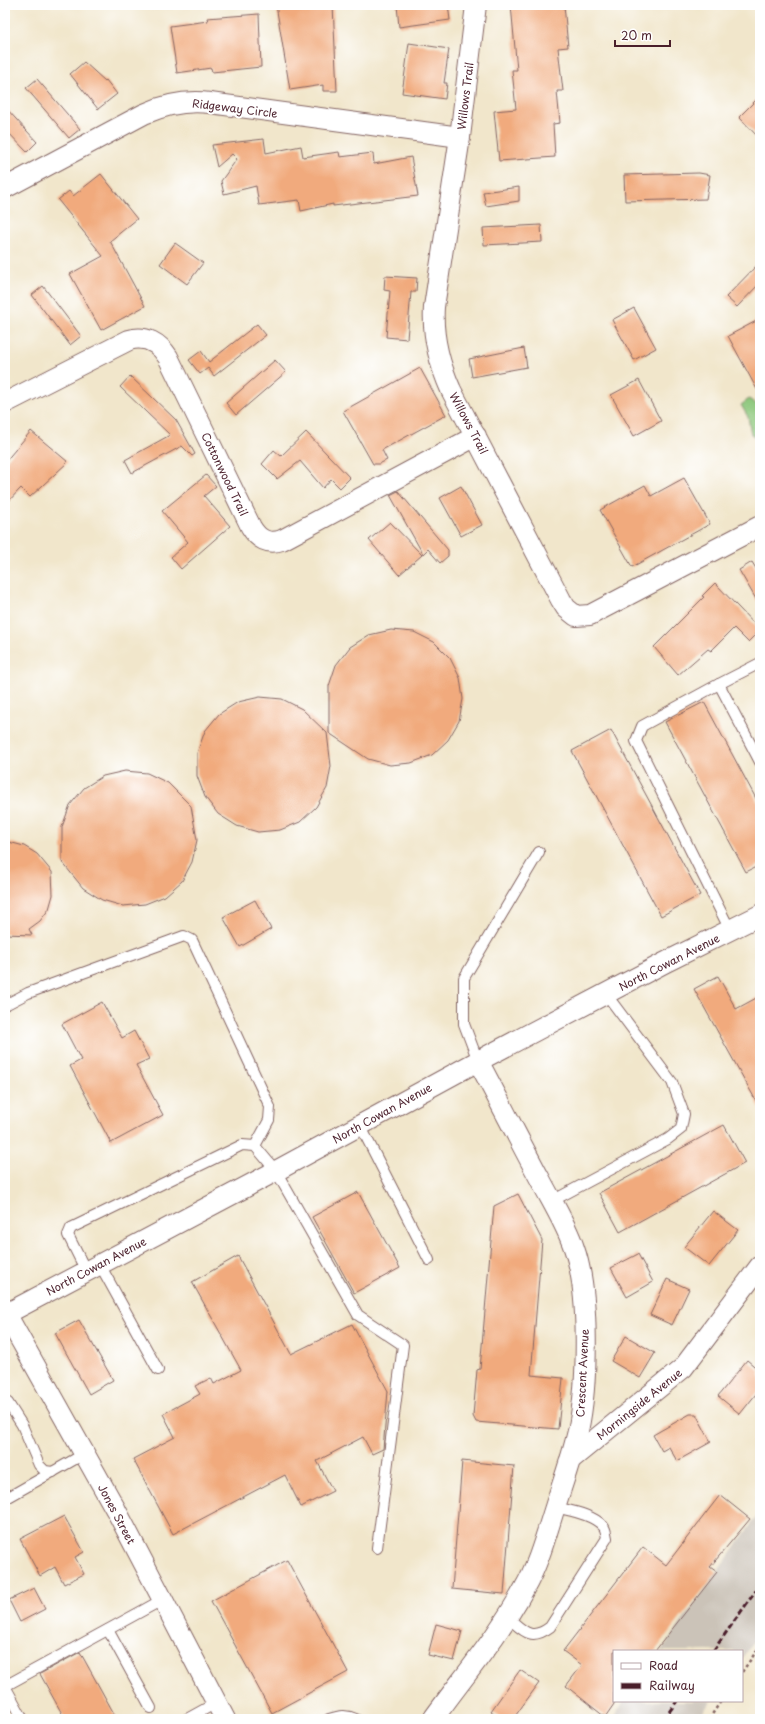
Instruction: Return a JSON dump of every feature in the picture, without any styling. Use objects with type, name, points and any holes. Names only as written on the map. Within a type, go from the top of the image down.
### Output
[{"type":"street","name":"Willows Trail","points":[[476,5],[460,137],[434,307],[433,324],[437,352],[446,378],[561,600],[566,608],[576,616],[590,615],[760,526]]},
{"type":"street","name":"Ridgeway Circle","points":[[5,188],[144,114],[167,105],[178,103],[210,103],[460,137]]},
{"type":"street","name":"Cottonwood Trail","points":[[5,403],[129,340],[137,338],[151,340],[162,349],[168,357],[251,527],[262,539],[274,543],[476,436]]},
{"type":"street","name":"North Cowan Avenue","points":[[6,1313],[276,1171],[478,1061],[760,915]]},
{"type":"street","name":"Crescent Avenue","points":[[433,1719],[507,1617],[534,1570],[570,1460],[578,1431],[582,1406],[584,1304],[582,1283],[574,1248],[552,1201],[478,1061]]},
{"type":"street","name":"Morningside Avenue","points":[[570,1460],[683,1368],[760,1266]]},
{"type":"street","name":"Jones Street","points":[[6,1313],[116,1510],[221,1711]]},
{"type":"lane","points":[[730,930],[636,740],[642,726],[760,663]]},
{"type":"lane","points":[[719,684],[760,762]]},
{"type":"lane","points":[[478,1061],[464,1024],[464,978],[539,852]]},
{"type":"lane","points":[[5,1005],[28,993],[184,936],[192,940],[270,1107],[269,1120],[255,1146]]},
{"type":"lane","points":[[552,1201],[668,1139],[681,1129],[684,1114],[672,1082],[606,994]]},
{"type":"lane","points":[[360,1125],[429,1260]]},
{"type":"lane","points":[[158,1370],[93,1267],[68,1235],[70,1228],[242,1145],[255,1146],[276,1171],[358,1315],[403,1345],[377,1548]]},
{"type":"lane","points":[[5,1400],[22,1425],[38,1465],[45,1470],[53,1472]]},
{"type":"lane","points":[[5,1500],[84,1454]]},
{"type":"lane","points":[[507,1617],[529,1634],[538,1635],[550,1627],[607,1538],[604,1527],[598,1522],[581,1514],[555,1507]]},
{"type":"lane","points":[[23,1719],[5,1686],[162,1600]]},
{"type":"lane","points":[[108,1630],[151,1708]]},
{"type":"lane","points":[[187,1719],[221,1711]]},
{"type":"lane","points":[[329,1719],[349,1715],[356,1719]]},
{"type":"path","points":[[743,1671],[760,1646]]},
{"type":"path","points":[[708,1719],[720,1702]]},
{"type":"shaded area","points":[[760,1512],[760,1633],[743,1657],[743,1650],[662,1650]]},
{"type":"shaded area","points":[[624,1702],[710,1702],[698,1719],[612,1719]]},
{"type":"green space","points":[[749,399],[760,407],[760,440],[751,434],[748,417],[741,405]]},
{"type":"building","points":[[276,5],[333,5],[337,91],[323,91],[323,85],[290,90]]},
{"type":"building","points":[[397,5],[448,5],[450,20],[399,27]]},
{"type":"building","points":[[511,5],[564,5],[568,47],[558,48],[563,91],[557,91],[560,123],[553,124],[555,157],[499,161],[494,111],[516,109],[512,70],[517,70]]},
{"type":"building","points":[[259,14],[261,67],[212,72],[211,68],[177,73],[170,26],[208,21],[207,18]]},
{"type":"building","points":[[409,43],[449,49],[444,83],[447,83],[445,99],[402,93]]},
{"type":"building","points":[[84,62],[105,81],[106,80],[117,94],[98,109],[70,74]]},
{"type":"building","points":[[37,79],[80,129],[69,138],[26,88]]},
{"type":"building","points":[[760,96],[760,139],[739,117]]},
{"type":"building","points":[[5,107],[37,142],[27,152],[5,129]]},
{"type":"building","points":[[264,139],[266,153],[301,146],[303,157],[339,152],[340,157],[373,153],[374,164],[411,157],[418,196],[333,206],[333,204],[301,211],[299,200],[259,205],[256,186],[224,194],[221,181],[237,159],[232,154],[217,167],[212,145]]},
{"type":"building","points":[[699,173],[710,175],[706,199],[625,201],[624,175]]},
{"type":"building","points":[[101,174],[137,219],[110,241],[145,306],[101,330],[70,274],[103,256],[58,200],[69,191],[73,196]]},
{"type":"building","points":[[519,187],[519,201],[486,206],[483,192]]},
{"type":"building","points":[[541,225],[542,242],[484,245],[483,228]]},
{"type":"building","points":[[175,243],[203,263],[187,284],[160,264]]},
{"type":"building","points":[[760,262],[760,283],[737,307],[726,297]]},
{"type":"building","points":[[385,276],[417,278],[416,292],[411,292],[407,339],[386,337],[390,291],[384,290]]},
{"type":"building","points":[[43,286],[81,336],[70,345],[32,295]]},
{"type":"building","points":[[634,308],[656,348],[634,360],[612,320]]},
{"type":"building","points":[[760,319],[760,395],[728,336]]},
{"type":"building","points":[[257,324],[266,335],[214,376],[208,368],[200,374],[189,360],[201,351],[209,362]]},
{"type":"building","points":[[524,348],[527,367],[472,377],[469,359]]},
{"type":"building","points":[[275,360],[286,372],[236,415],[226,403]]},
{"type":"building","points":[[420,368],[446,415],[382,450],[387,460],[379,464],[373,464],[343,411]]},
{"type":"building","points":[[130,376],[176,420],[195,454],[192,456],[182,446],[132,473],[125,460],[170,435],[120,387]]},
{"type":"building","points":[[639,380],[661,421],[634,436],[611,395]]},
{"type":"building","points":[[31,431],[68,462],[30,497],[21,488],[5,505],[5,462]]},
{"type":"building","points":[[306,432],[350,478],[340,488],[331,479],[323,488],[300,461],[277,479],[262,464],[274,450],[281,456]]},
{"type":"building","points":[[206,475],[216,486],[204,496],[230,526],[181,569],[171,557],[188,542],[162,511]]},
{"type":"building","points":[[684,478],[710,524],[632,567],[600,510],[645,485],[651,496]]},
{"type":"building","points":[[461,486],[482,525],[461,536],[440,498]]},
{"type":"building","points":[[398,491],[448,550],[448,556],[440,563],[428,549],[423,554],[390,495]]},
{"type":"building","points":[[390,522],[422,555],[399,575],[369,540]]},
{"type":"building","points":[[752,562],[760,575],[760,606],[739,570]]},
{"type":"building","points":[[715,583],[760,630],[748,642],[734,628],[711,651],[708,649],[678,675],[654,647],[704,597],[702,596]]},
{"type":"building","points":[[391,630],[414,632],[434,642],[450,658],[460,678],[463,699],[459,721],[448,740],[432,755],[411,763],[390,765],[368,759],[329,733],[329,686],[336,665],[350,647],[369,635]]},
{"type":"building","points":[[260,697],[282,699],[302,709],[327,733],[331,766],[327,788],[316,807],[300,822],[280,830],[258,832],[237,826],[218,814],[205,797],[197,776],[197,753],[205,731],[219,714],[238,702]]},
{"type":"building","points":[[704,702],[760,806],[760,865],[746,872],[665,722]]},
{"type":"building","points":[[611,730],[700,895],[661,916],[572,751]]},
{"type":"building","points":[[125,771],[147,773],[168,783],[191,806],[197,840],[192,862],[182,881],[165,896],[145,904],[123,906],[102,900],[83,888],[62,862],[62,827],[70,805],[84,788],[103,776]]},
{"type":"building","points":[[5,841],[24,846],[37,854],[52,872],[53,895],[49,909],[40,921],[29,929],[32,935],[5,934]]},
{"type":"building","points":[[255,900],[271,929],[240,947],[223,917]]},
{"type":"building","points":[[718,976],[736,1009],[760,996],[760,1108],[694,989]]},
{"type":"building","points":[[102,1002],[122,1038],[134,1031],[149,1059],[136,1065],[163,1115],[111,1143],[70,1066],[81,1060],[62,1024]]},
{"type":"building","points":[[724,1125],[745,1163],[620,1232],[599,1193]]},
{"type":"building","points":[[358,1192],[400,1268],[354,1293],[312,1217]]},
{"type":"building","points":[[518,1194],[542,1240],[531,1375],[563,1378],[558,1429],[476,1422],[473,1416],[477,1370],[480,1369],[494,1206]]},
{"type":"building","points":[[713,1211],[738,1230],[709,1266],[684,1247]]},
{"type":"building","points":[[638,1254],[653,1282],[627,1297],[611,1268]]},
{"type":"building","points":[[238,1256],[291,1354],[352,1324],[388,1391],[383,1449],[372,1454],[363,1437],[317,1461],[333,1491],[301,1507],[285,1475],[173,1534],[133,1459],[175,1437],[163,1414],[200,1394],[195,1386],[211,1378],[214,1384],[241,1370],[192,1282]]},
{"type":"building","points":[[667,1279],[689,1289],[672,1325],[650,1315]]},
{"type":"building","points":[[79,1320],[113,1380],[89,1394],[55,1333]]},
{"type":"building","points":[[626,1336],[655,1353],[640,1378],[611,1361]]},
{"type":"building","points":[[747,1360],[760,1371],[760,1389],[740,1414],[718,1396]]},
{"type":"building","points":[[690,1414],[696,1414],[711,1442],[677,1461],[669,1447],[662,1451],[653,1435]]},
{"type":"building","points":[[462,1461],[514,1466],[504,1594],[452,1589]]},
{"type":"building","points":[[720,1495],[750,1519],[710,1567],[717,1572],[656,1650],[613,1650],[614,1704],[605,1717],[566,1686],[582,1665],[563,1651],[643,1547],[666,1565]]},
{"type":"building","points":[[64,1516],[84,1552],[75,1557],[84,1574],[64,1584],[55,1567],[40,1576],[20,1539]]},
{"type":"building","points":[[287,1560],[348,1672],[272,1713],[211,1601]]},
{"type":"building","points":[[34,1588],[45,1609],[20,1622],[9,1600]]},
{"type":"building","points":[[436,1624],[462,1631],[454,1661],[428,1655]]},
{"type":"building","points":[[80,1652],[117,1719],[65,1719],[40,1674]]},
{"type":"building","points":[[520,1670],[539,1683],[513,1719],[501,1719],[491,1711]]},
{"type":"railway","points":[[714,1650],[760,1585]]},
{"type":"railway","points":[[664,1719],[676,1702]]}]
